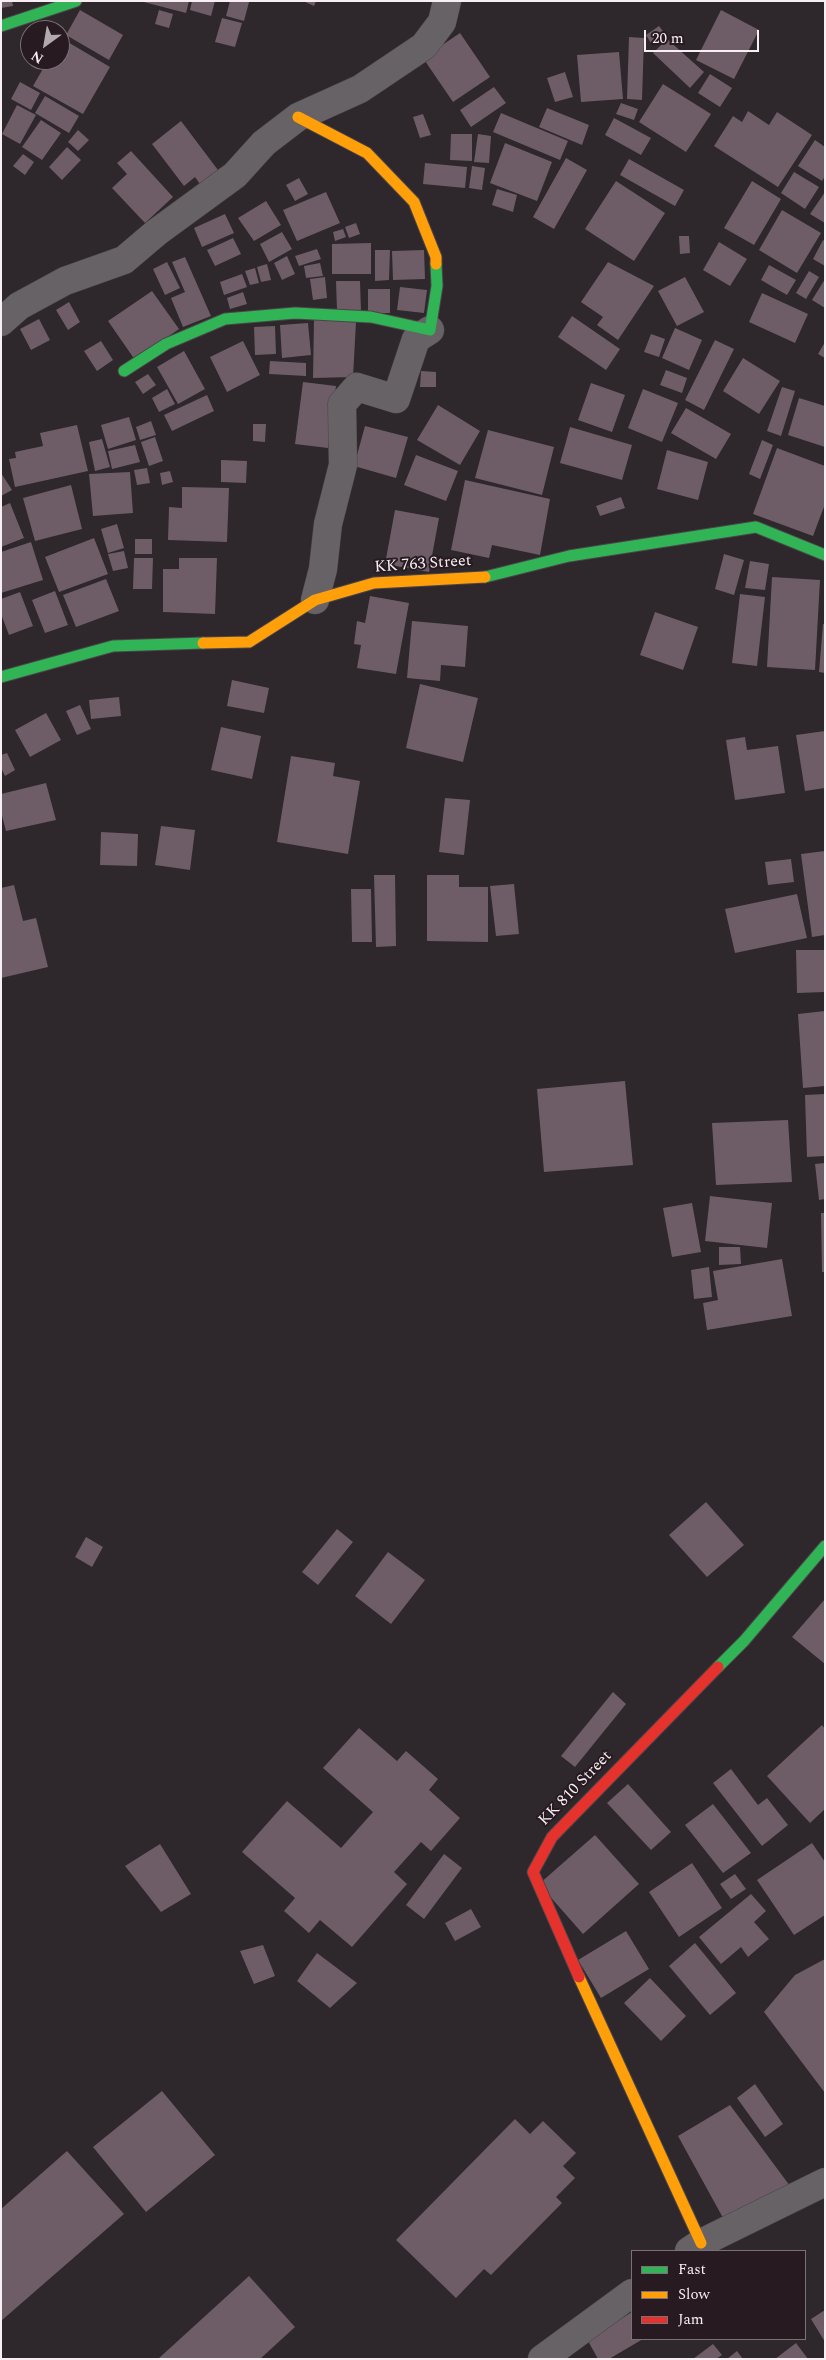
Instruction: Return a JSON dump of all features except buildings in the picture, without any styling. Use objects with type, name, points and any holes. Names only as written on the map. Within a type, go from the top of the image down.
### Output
[{"type":"street","points":[[1,26],[76,1]]},
{"type":"street","points":[[1,322],[19,306],[64,281],[124,260],[158,232],[235,175],[264,143],[298,117],[360,89],[424,46],[442,22],[447,1]]},
{"type":"street","points":[[298,117],[367,153],[414,202],[436,257],[437,286],[430,330],[416,339],[396,398],[357,387],[342,404],[343,465],[328,524],[322,569],[315,600]]},
{"type":"street","points":[[124,372],[166,344],[225,319],[294,313],[371,317],[430,330]]},
{"type":"street","name":"KK 763 Street","points":[[1,678],[112,646],[249,642],[315,600],[374,583],[493,577],[569,556],[756,527],[825,555]]},
{"type":"street","name":"KK 810 Street","points":[[695,2247],[546,1906],[533,1872],[552,1836],[744,1641],[825,1546]]},
{"type":"street","points":[[695,2247],[825,2182]]},
{"type":"street","points":[[542,2359],[631,2294]]},
{"type":"traffic: fast","points":[[1,26],[76,1]]},
{"type":"traffic: fast","points":[[124,371],[166,344],[225,319],[295,313],[371,317],[430,330],[437,286],[436,264]]},
{"type":"traffic: fast","points":[[485,577],[569,556],[756,527],[825,555]]},
{"type":"traffic: fast","points":[[1,677],[113,646],[203,643]]},
{"type":"traffic: fast","points":[[718,1667],[744,1641],[825,1546]]},
{"type":"traffic: slow","points":[[298,117],[367,153],[414,202],[436,257],[436,264]]},
{"type":"traffic: slow","points":[[203,643],[249,642],[315,600],[374,583],[485,577]]},
{"type":"traffic: slow","points":[[579,1977],[701,2243]]},
{"type":"traffic: jam","points":[[579,1977],[533,1872],[552,1837],[718,1667]]}]
